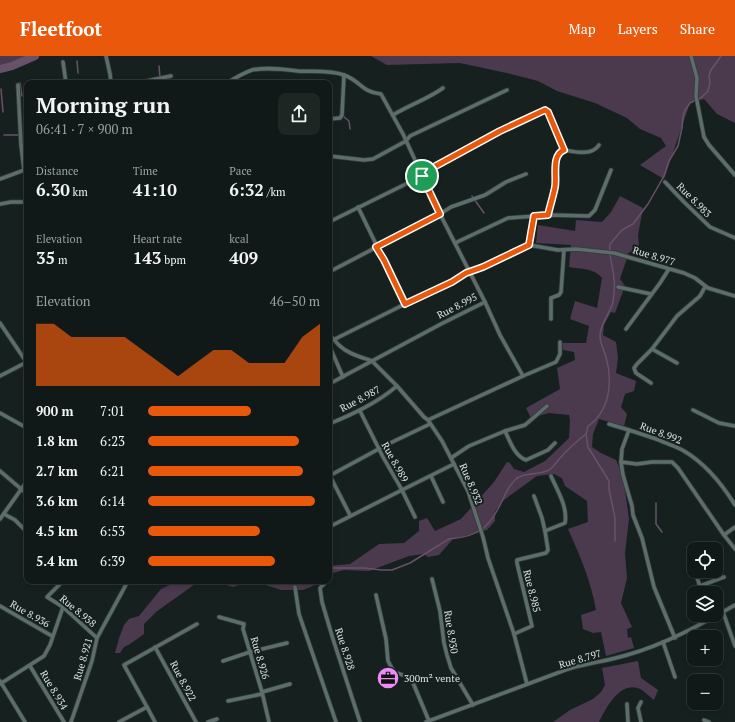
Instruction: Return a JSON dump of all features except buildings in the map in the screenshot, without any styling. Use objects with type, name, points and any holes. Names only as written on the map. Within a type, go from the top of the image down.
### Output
[{"type":"street","points":[[106,56],[111,80]]},
{"type":"street","points":[[691,56],[697,78],[696,96],[706,140],[735,175]]},
{"type":"street","points":[[63,62],[66,80]]},
{"type":"street","points":[[233,80],[246,73],[265,69],[330,72],[344,75],[342,117],[332,118]]},
{"type":"street","name":"Rue 8.995","points":[[344,75],[357,81],[367,91],[374,94],[381,94],[393,115],[440,214],[485,302],[372,361]]},
{"type":"street","points":[[152,80],[171,76]]},
{"type":"street","points":[[18,85],[21,145],[24,160]]},
{"type":"street","points":[[393,115],[443,88]]},
{"type":"street","points":[[332,156],[370,160],[378,158],[406,141],[410,136],[507,90]]},
{"type":"street","points":[[332,221],[422,176],[432,168],[500,131],[545,110],[548,112],[564,150]]},
{"type":"street","points":[[548,215],[555,188],[555,167],[560,152],[564,150],[577,153],[586,152],[594,150],[599,145]]},
{"type":"street","points":[[455,243],[508,218],[548,215],[586,217],[592,215],[611,170]]},
{"type":"street","points":[[0,179],[24,171]]},
{"type":"street","points":[[332,270],[451,207],[484,195],[506,182],[526,174]]},
{"type":"street","name":"Rue 8.983","points":[[665,182],[710,227],[735,238]]},
{"type":"street","points":[[0,204],[24,202]]},
{"type":"street","points":[[358,208],[405,304]]},
{"type":"street","points":[[335,339],[452,282],[469,272],[529,245],[534,216]]},
{"type":"street","name":"Rue 8.977","points":[[529,245],[564,250],[576,249],[614,252],[690,276],[706,287],[735,296]]},
{"type":"street","points":[[551,319],[551,298],[559,295],[560,292],[564,250]]},
{"type":"street","points":[[626,329],[669,269]]},
{"type":"street","points":[[618,287],[651,294]]},
{"type":"street","points":[[651,383],[636,373],[634,368],[652,349],[672,320],[702,293],[706,287]]},
{"type":"street","points":[[485,302],[500,335],[522,376]]},
{"type":"street","points":[[0,323],[24,357]]},
{"type":"street","points":[[332,337],[339,346],[346,351],[372,361]]},
{"type":"street","points":[[428,420],[522,376],[556,362],[560,354],[560,342]]},
{"type":"street","points":[[652,349],[677,363]]},
{"type":"street","points":[[332,352],[343,377]]},
{"type":"street","points":[[0,376],[24,361]]},
{"type":"street","points":[[332,382],[372,361]]},
{"type":"street","name":"Rue 8.932","points":[[372,361],[428,420],[442,441],[468,491],[483,537],[488,558],[514,634],[527,684]]},
{"type":"street","name":"Rue 8.987","points":[[332,423],[360,411],[386,396],[397,386]]},
{"type":"street","points":[[451,458],[469,446],[505,431],[525,425],[548,406]]},
{"type":"street","points":[[693,410],[719,423],[735,426]]},
{"type":"street","name":"Rue 8.989","points":[[360,411],[402,490],[454,464]]},
{"type":"street","points":[[0,414],[24,426]]},
{"type":"street","points":[[332,475],[379,449],[430,424]]},
{"type":"street","name":"Rue 8.992","points":[[609,424],[676,447],[689,454],[714,475],[735,505]]},
{"type":"street","points":[[629,430],[622,449],[621,462],[633,515],[642,538],[654,587],[675,638]]},
{"type":"street","points":[[505,431],[520,458],[526,460],[548,450],[555,443]]},
{"type":"street","points":[[621,462],[637,464],[672,462],[735,549]]},
{"type":"street","points":[[0,471],[24,492]]},
{"type":"street","points":[[431,476],[443,502]]},
{"type":"street","points":[[534,496],[545,531],[565,523],[564,506],[551,476]]},
{"type":"street","points":[[332,480],[350,515]]},
{"type":"street","points":[[0,520],[24,485]]},
{"type":"street","points":[[332,525],[402,490],[416,517]]},
{"type":"street","points":[[4,514],[20,524],[24,529]]},
{"type":"street","points":[[724,535],[735,527]]},
{"type":"street","name":"Rue 8.985","points":[[514,634],[532,626],[517,563],[518,560],[546,553],[548,550],[545,531]]},
{"type":"street","points":[[697,578],[700,586],[724,577]]},
{"type":"street","name":"Rue 8.930","points":[[432,579],[440,611],[446,655],[451,668],[473,705]]},
{"type":"street","name":"Rue 8.938","points":[[60,584],[47,597],[62,607],[97,638]]},
{"type":"street","name":"Rue 8.921","points":[[71,722],[92,661],[97,638],[126,584]]},
{"type":"street","name":"Rue 8.928","points":[[325,584],[320,588],[322,602],[360,722]]},
{"type":"street","points":[[294,587],[299,614],[310,642],[336,722]]},
{"type":"street","points":[[376,595],[386,639],[388,661],[394,672],[411,678],[427,722]]},
{"type":"street","name":"Rue 8.797","points":[[723,612],[735,605]]},
{"type":"street","name":"Rue 8.936","points":[[0,606],[52,636]]},
{"type":"street","points":[[25,722],[0,683],[30,666],[44,656],[50,645],[62,607]]},
{"type":"street","points":[[723,612],[735,646]]},
{"type":"street","name":"Rue 8.926","points":[[219,617],[244,624],[243,629],[269,722]]},
{"type":"street","name":"Rue 8.797","points":[[427,722],[527,684],[589,663],[626,655],[675,638],[706,622]]},
{"type":"street","points":[[155,722],[124,665],[197,624]]},
{"type":"street","points":[[663,642],[675,676]]},
{"type":"street","points":[[223,661],[250,652],[287,643]]},
{"type":"street","name":"Rue 8.922","points":[[155,647],[196,722]]},
{"type":"street","name":"Rue 8.934","points":[[30,666],[64,722]]},
{"type":"street","points":[[228,701],[262,693],[290,684]]},
{"type":"street","points":[[641,702],[638,708],[641,722]]},
{"type":"street","points":[[627,704],[628,722]]},
{"type":"street","points":[[119,722],[147,707]]},
{"type":"street","points":[[208,722],[217,719]]},
{"type":"street","points":[[704,720],[709,722]]},
{"type":"shaded area","points":[[0,56],[35,56],[12,66],[0,69]]},
{"type":"shaded area","points":[[371,56],[735,56],[735,123],[717,114],[704,99],[690,103],[664,179],[640,165],[666,146],[661,138],[640,129],[627,118],[595,103],[557,91],[538,81],[460,63],[387,65]]},
{"type":"shaded area","points":[[620,196],[643,208],[638,235],[639,245],[635,254],[629,252],[620,279],[625,286],[615,313],[611,312],[604,325],[603,335],[616,342],[618,358],[616,373],[636,381],[634,391],[625,394],[621,407],[627,414],[624,426],[599,419],[593,434],[592,447],[616,460],[623,475],[629,519],[625,553],[627,578],[621,603],[632,627],[627,629],[628,638],[631,637],[634,648],[606,656],[601,632],[593,633],[583,629],[581,615],[596,610],[588,579],[568,529],[588,522],[587,501],[565,486],[562,478],[554,474],[537,476],[504,500],[495,511],[495,521],[487,530],[453,539],[439,555],[428,557],[424,554],[409,556],[369,571],[344,570],[332,573],[332,566],[350,564],[379,544],[404,543],[419,531],[419,521],[427,518],[435,531],[461,519],[494,482],[507,462],[510,463],[514,469],[524,472],[545,461],[569,438],[569,415],[549,413],[531,418],[526,408],[560,389],[557,368],[575,360],[574,352],[563,350],[562,343],[586,343],[589,326],[570,319],[575,301],[597,308],[602,278],[595,272],[569,267],[571,245],[536,243],[538,225],[575,231],[576,220],[602,222],[611,212]]},
{"type":"shaded area","points":[[172,584],[195,584],[156,612],[144,624],[144,634],[124,647],[120,653],[115,653],[124,625],[129,619],[139,616],[161,589]]},
{"type":"shaded area","points":[[223,584],[243,584],[233,587]]},
{"type":"shaded area","points":[[262,584],[316,584],[303,590],[281,590]]},
{"type":"shaded area","points":[[638,661],[641,678],[658,690],[654,700],[642,690],[634,687],[627,688],[615,696],[599,722],[553,722],[570,710],[593,699],[601,692],[605,685],[602,668]]},
{"type":"waterway","points":[[0,69],[12,66],[35,56]]},
{"type":"waterway","points":[[615,541],[615,518],[609,489],[609,481],[588,447],[586,434],[588,426],[601,412],[608,395],[608,366],[601,341],[600,331],[612,306],[614,297],[610,244],[622,230],[633,224],[648,204],[664,176],[669,161],[678,146],[685,110],[690,103],[702,97],[708,91],[711,70],[721,56]]},
{"type":"waterway","points":[[77,61],[78,73]]},
{"type":"waterway","points":[[159,66],[160,77]]},
{"type":"waterway","points":[[20,83],[22,96]]},
{"type":"waterway","points":[[1,89],[3,112]]},
{"type":"waterway","points":[[344,117],[349,121],[350,129]]},
{"type":"waterway","points":[[4,135],[23,135]]},
{"type":"waterway","points":[[472,196],[484,213]]},
{"type":"waterway","points":[[332,568],[392,570],[410,563],[449,539],[476,533],[493,518],[507,490],[515,480],[523,475],[540,473],[549,470],[586,434]]},
{"type":"waterway","points":[[656,503],[656,524],[662,532]]},
{"type":"place","name":"300m² vente","points":[[388,678]]},
{"type":"route","points":[[545,110],[548,112],[564,150],[560,152],[555,167],[555,188],[548,215],[534,216],[529,245],[483,267],[466,273],[452,282],[405,304],[384,260],[376,247],[420,226],[440,214],[422,176],[432,168],[486,140],[500,131],[545,110]]}]
